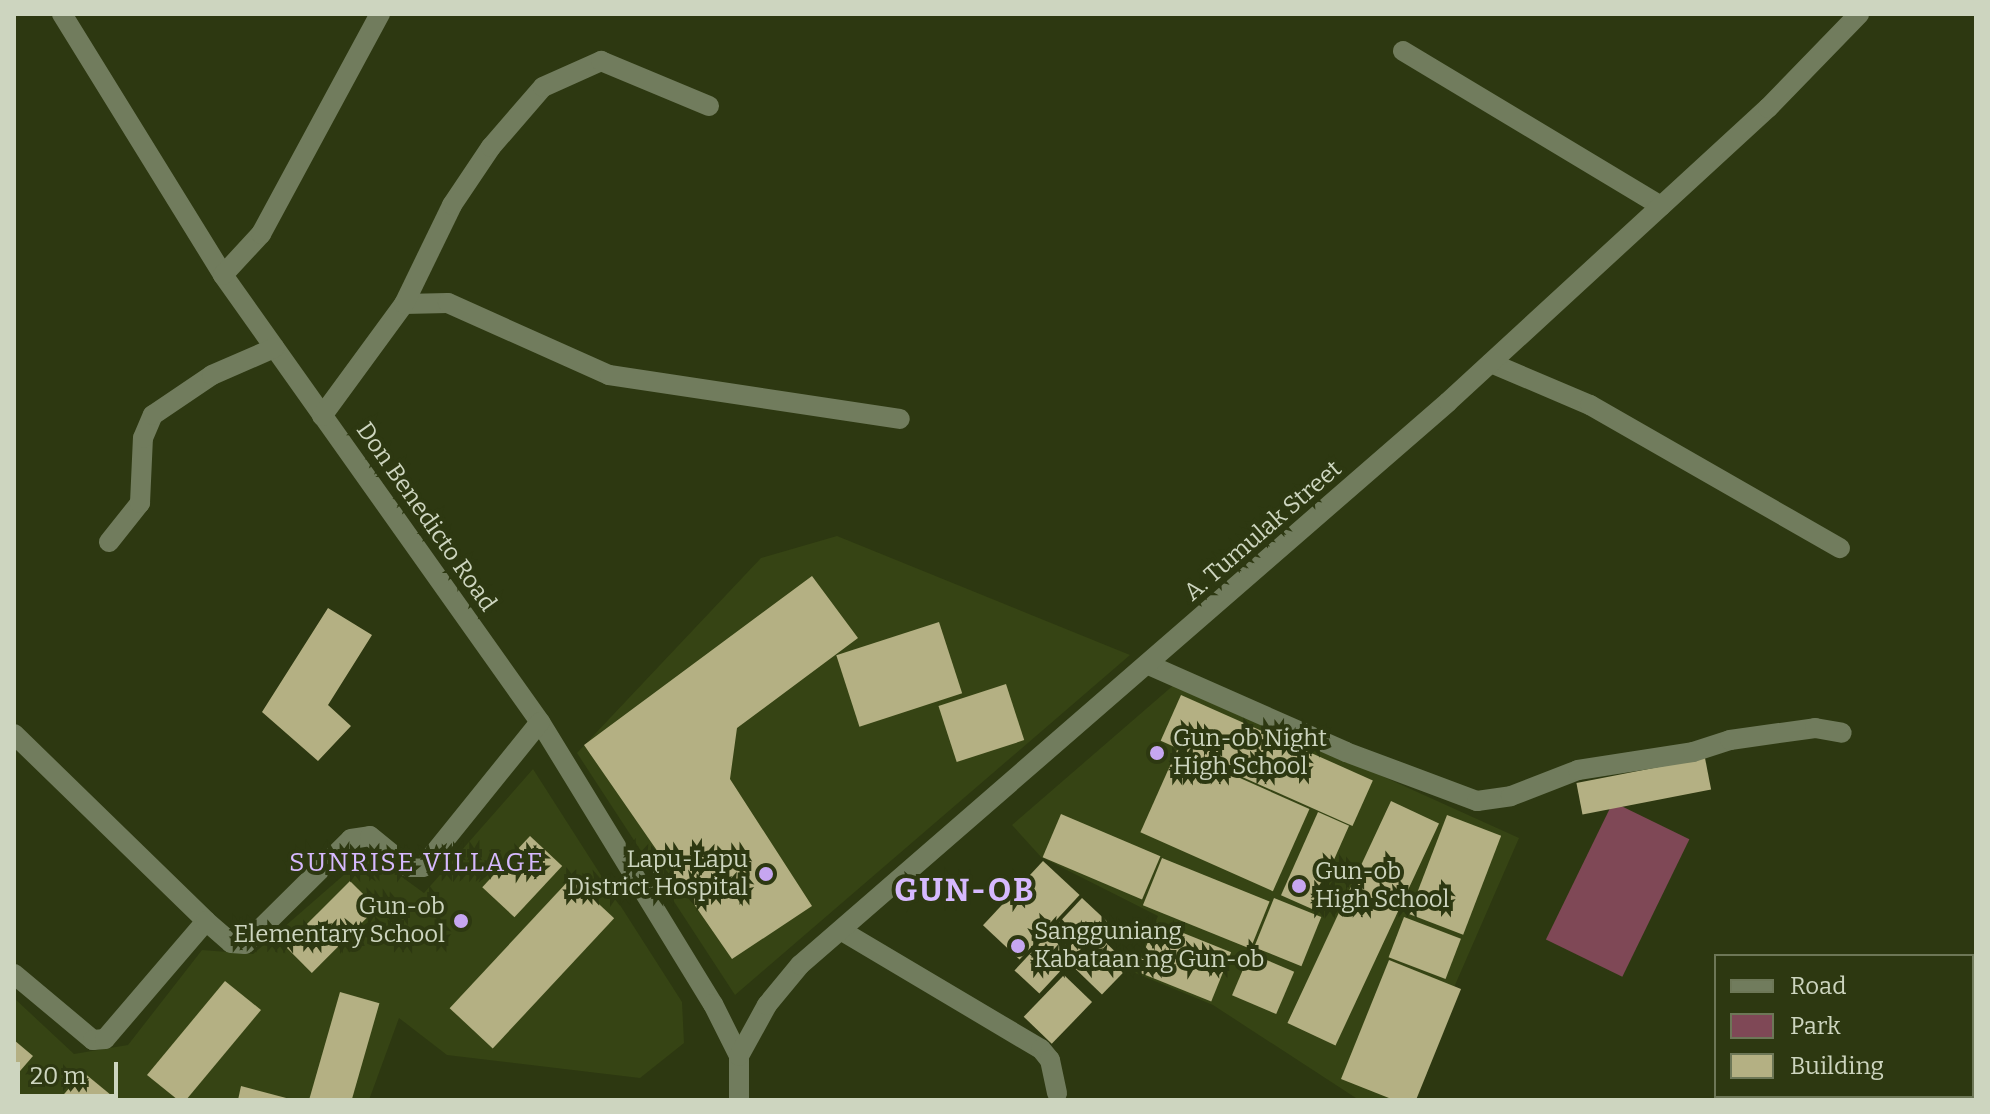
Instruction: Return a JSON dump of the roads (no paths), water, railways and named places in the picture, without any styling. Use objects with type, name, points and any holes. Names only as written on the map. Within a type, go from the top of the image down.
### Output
[{"type":"street","name":"Don Benedicto Road","points":[[62,14],[223,275],[540,722],[713,1004],[739,1056]]},
{"type":"street","points":[[223,275],[261,234],[380,14]]},
{"type":"street","name":"A. Tumulak Street","points":[[739,1100],[739,1056],[767,1005],[800,965],[1149,665],[1491,363],[1661,206],[1859,14]]},
{"type":"street","points":[[1403,51],[1661,206]]},
{"type":"street","points":[[322,416],[404,304],[452,205],[491,147],[543,87],[601,61],[709,106]]},
{"type":"street","points":[[404,304],[448,303],[609,375],[900,419]]},
{"type":"street","points":[[109,542],[140,503],[143,438],[153,415],[212,375],[274,348]]},
{"type":"street","points":[[1491,363],[1590,405],[1840,548]]},
{"type":"street","points":[[1149,665],[1346,752],[1477,801],[1511,796],[1578,770],[1693,752],[1730,740],[1815,728],[1842,733]]},
{"type":"street","points":[[14,734],[206,921],[231,943],[245,944],[360,835],[370,836],[408,867],[423,867],[540,722]]},
{"type":"street","points":[[14,974],[93,1040],[105,1039],[206,921]]},
{"type":"street","points":[[842,931],[1041,1049],[1050,1060],[1057,1093]]},
{"type":"place","name":"Gun-ob Night High School","points":[[1157,753]]},
{"type":"place","name":"Lapu-Lapu District Hospital","points":[[766,874]]},
{"type":"place","name":"Gun-ob High School","points":[[1299,886]]},
{"type":"place","name":"Gun-ob Elementary School","points":[[461,921]]},
{"type":"place","name":"Sangguniang Kabataan ng Gun-ob","points":[[1018,946]]},
{"type":"district","name":"SUNRISE VILLAGE","points":[[417,863]]},
{"type":"district","name":"GUN-OB","points":[[965,890]]}]
